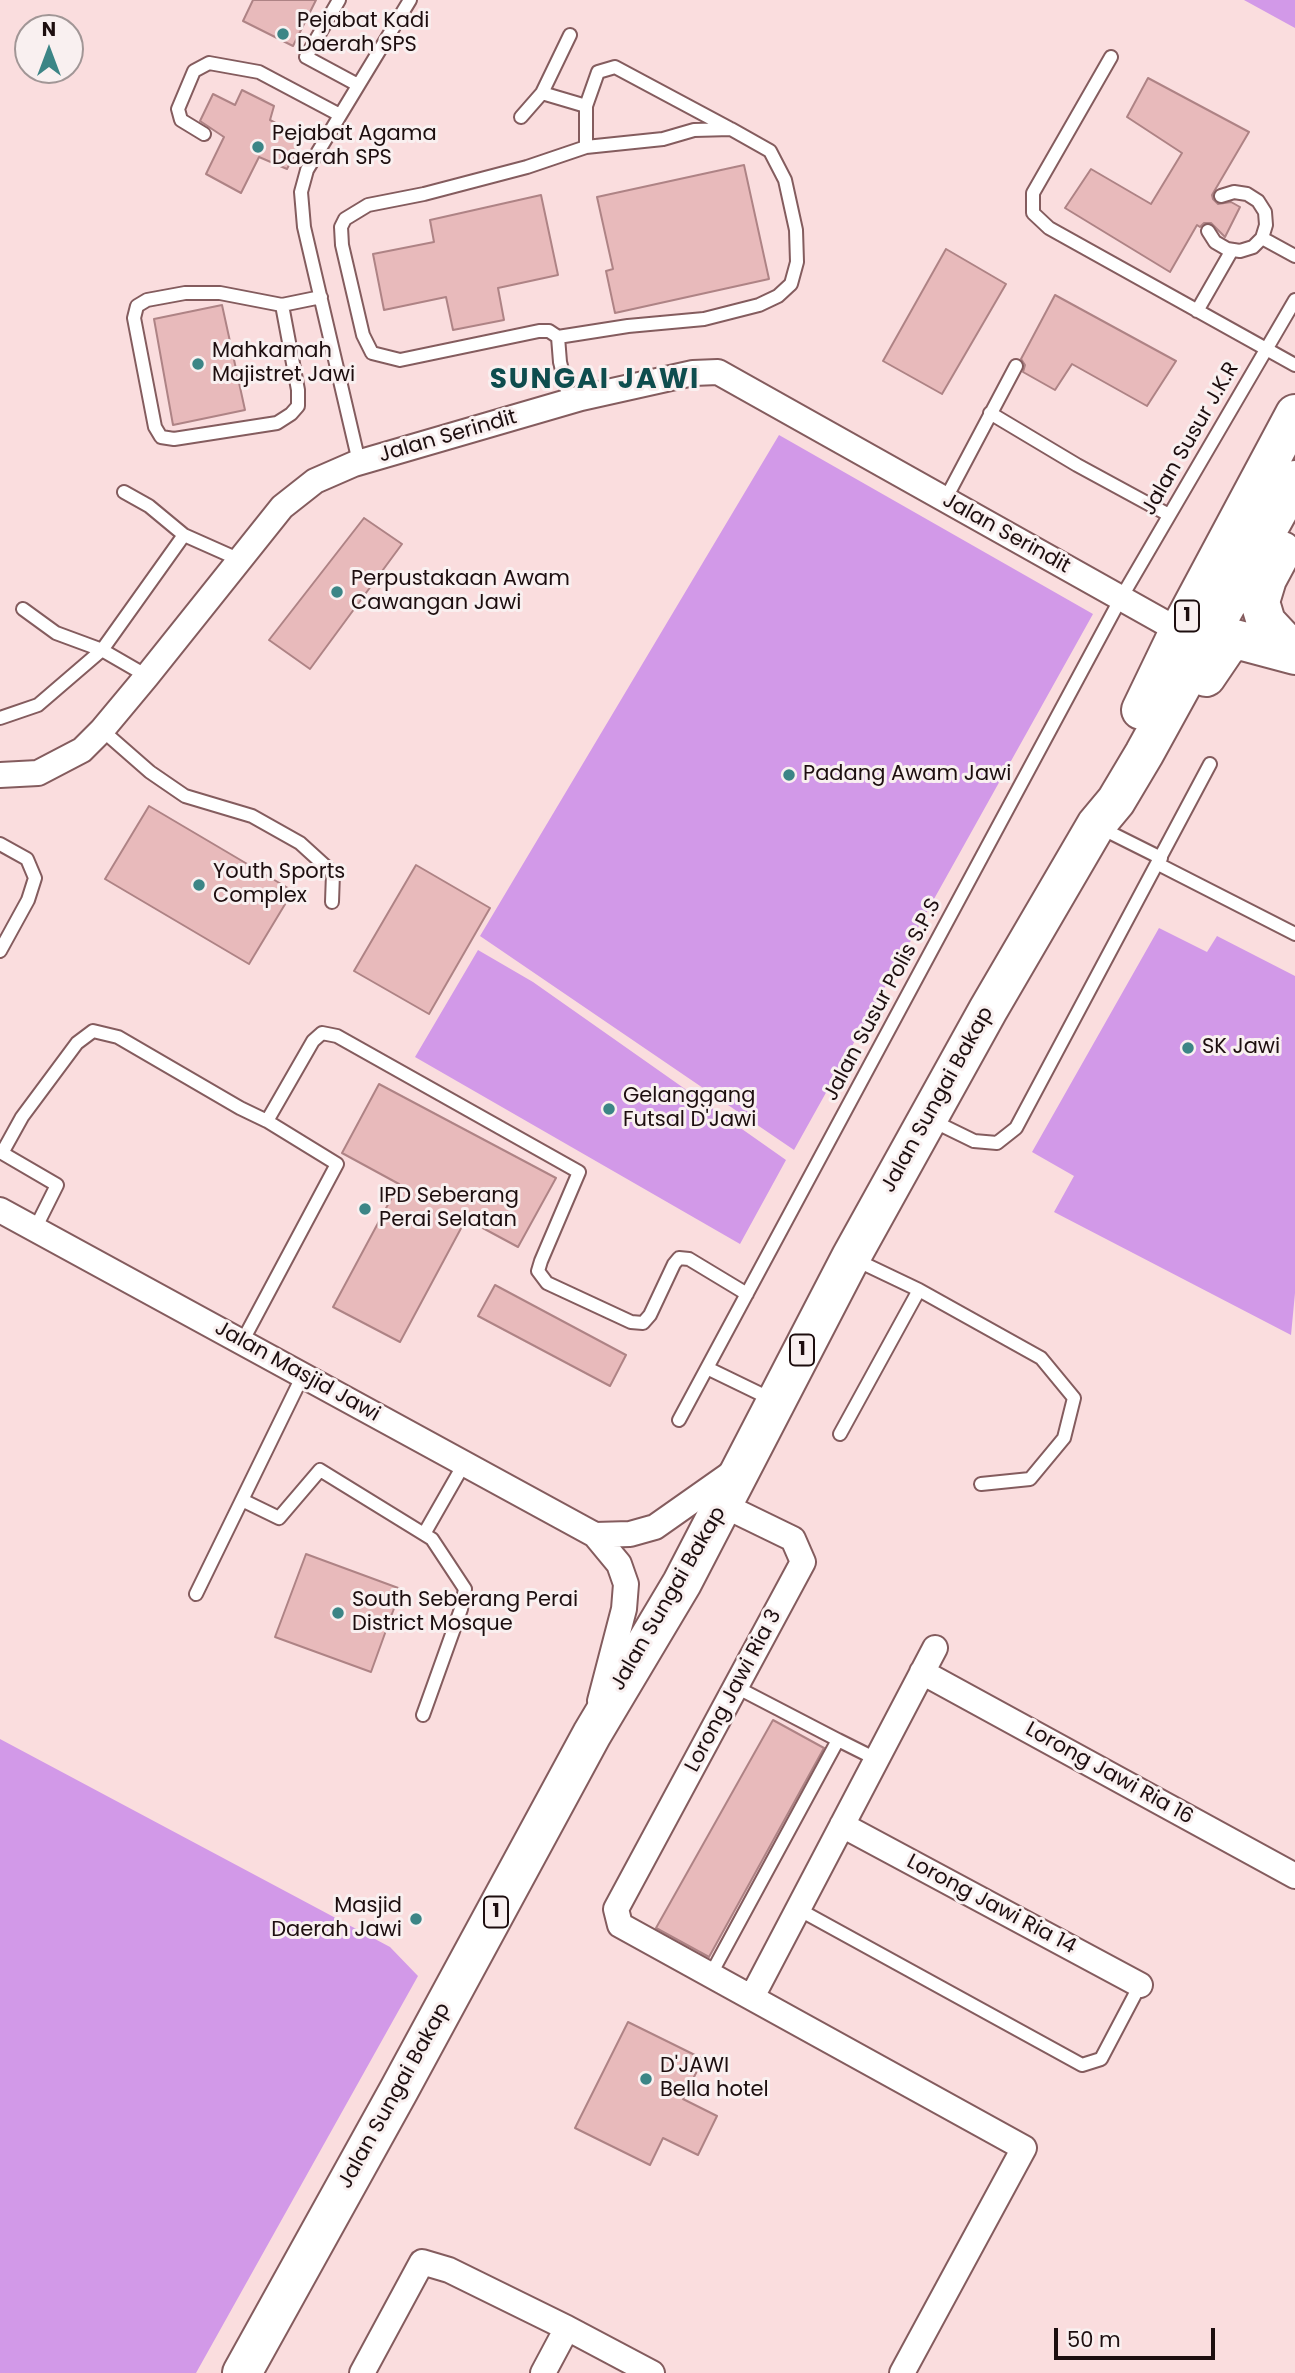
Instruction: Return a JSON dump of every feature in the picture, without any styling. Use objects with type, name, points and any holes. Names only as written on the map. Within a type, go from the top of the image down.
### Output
[{"type":"highway","name":"Jalan Sungai Bakap","points":[[242,2373],[592,1734],[682,1583],[851,1257],[988,1010],[1096,825],[1116,801],[1144,754],[1192,638],[1295,414]]},
{"type":"highway","name":"Jalan Sungai Bakap","points":[[1096,825],[1101,796],[1192,638],[1295,480]]},
{"type":"highway","points":[[1295,528],[1267,579],[1260,602],[1266,622],[1295,654]]},
{"type":"highway","points":[[1144,754],[1168,732],[1225,649],[1235,639],[1295,654]]},
{"type":"street","name":"Jalan Serindit","points":[[0,775],[38,773],[82,750],[147,676],[282,507],[315,481],[359,462],[570,402],[693,373],[718,372],[1192,638]]},
{"type":"street","name":"Jalan Masjid Jawi","points":[[0,1210],[595,1535],[619,1564],[626,1584],[624,1609],[592,1734]]},
{"type":"street","points":[[595,1535],[630,1534],[655,1527],[742,1466]]},
{"type":"street","name":"Lorong Jawi Ria 3","points":[[710,1974],[620,1925],[617,1909],[803,1562],[793,1539],[723,1505]]},
{"type":"street","points":[[752,1997],[935,1648]]},
{"type":"street","name":"Lorong Jawi Ria 16","points":[[922,1672],[1295,1876]]},
{"type":"street","name":"Lorong Jawi Ria 14","points":[[842,1825],[1140,1985]]},
{"type":"street","points":[[710,1974],[1024,2148],[902,2373]]},
{"type":"street","points":[[362,2373],[422,2262],[449,2270],[652,2373]]},
{"type":"street","points":[[543,2373],[567,2328]]},
{"type":"lane","points":[[340,0],[306,57],[358,85]]},
{"type":"lane","points":[[359,462],[304,227],[301,192],[307,170],[410,0]]},
{"type":"lane","points":[[521,117],[542,93],[570,35]]},
{"type":"lane","points":[[1111,57],[1033,193],[1033,213],[1049,228],[1295,365]]},
{"type":"lane","points":[[204,134],[181,120],[178,109],[194,71],[209,63],[259,72],[340,115]]},
{"type":"lane","points":[[586,147],[586,106],[598,72],[615,67],[731,129],[770,151],[785,180],[796,230],[797,262],[792,284],[778,296],[759,305],[704,319],[558,337],[549,331],[539,331],[400,360],[372,353],[363,335],[342,245],[341,226],[345,219],[368,205],[424,194],[527,167],[586,147],[663,139],[694,130],[731,129]]},
{"type":"lane","points":[[542,93],[586,106]]},
{"type":"lane","points":[[1209,231],[1215,242],[1232,250],[1240,251],[1252,247],[1262,238],[1266,225],[1265,212],[1258,201],[1247,194],[1234,192],[1221,196]]},
{"type":"lane","points":[[1262,238],[1295,256]]},
{"type":"lane","points":[[1197,311],[1232,250]]},
{"type":"lane","points":[[282,305],[298,390],[298,407],[277,422],[174,439],[162,437],[155,427],[134,318],[137,306],[147,300],[197,293],[220,293],[282,305],[321,297]]},
{"type":"lane","name":"Jalan Susur J.K.R","points":[[1121,598],[1295,300]]},
{"type":"lane","points":[[558,337],[560,362],[570,402]]},
{"type":"lane","points":[[945,500],[1016,366]]},
{"type":"lane","points":[[990,413],[1077,465],[1169,515]]},
{"type":"lane","points":[[124,492],[149,506],[184,535],[238,559]]},
{"type":"lane","points":[[0,718],[38,705],[102,650],[184,535]]},
{"type":"lane","name":"Jalan Susur Polis S.P.S","points":[[679,1420],[1121,598]]},
{"type":"lane","points":[[23,609],[55,633],[102,650],[147,676]]},
{"type":"lane","points":[[102,730],[150,772],[185,796],[252,816],[300,843],[333,873],[332,902]]},
{"type":"lane","points":[[928,1118],[974,1140],[997,1143],[1016,1128],[1210,764]]},
{"type":"lane","points":[[1096,825],[1295,934]]},
{"type":"lane","points":[[0,844],[27,859],[36,878],[28,900],[0,951]]},
{"type":"lane","points":[[35,1229],[57,1185],[2,1153],[29,1107],[77,1043],[93,1031],[118,1037],[337,1164],[242,1342]]},
{"type":"lane","points":[[267,1121],[313,1041],[322,1033],[337,1036],[579,1172],[538,1270],[547,1283],[631,1322],[643,1323],[650,1315],[674,1264],[680,1258],[689,1259],[747,1294]]},
{"type":"lane","points":[[851,1257],[919,1290],[1041,1358],[1074,1398],[1064,1438],[1030,1479],[981,1484]]},
{"type":"lane","points":[[840,1434],[919,1290]]},
{"type":"lane","points":[[707,1368],[775,1402]]},
{"type":"lane","points":[[196,1594],[303,1375]]},
{"type":"lane","points":[[424,1534],[464,1464]]},
{"type":"lane","points":[[242,1500],[279,1518],[320,1471],[432,1539],[465,1589],[461,1609],[423,1715]]},
{"type":"lane","points":[[736,1687],[876,1759]]},
{"type":"lane","points":[[710,1974],[838,1740]]},
{"type":"lane","points":[[798,1909],[1083,2065],[1101,2059],[1140,1985]]},
{"type":"shaded area","points":[[1244,0],[1295,0],[1295,28]]},
{"type":"shaded area","name":"Padang Awam Jawi","points":[[779,435],[1093,614],[794,1150],[480,936]]},
{"type":"shaded area","name":"SK Jawi","points":[[1159,928],[1207,952],[1217,936],[1295,976],[1295,1293],[1291,1335],[1054,1212],[1074,1176],[1032,1152]]},
{"type":"shaded area","name":"Gelanggang Futsal D'Jawi","points":[[478,950],[533,982],[786,1160],[740,1244],[415,1057]]},
{"type":"shaded area","points":[[0,1739],[390,1947],[418,1976],[196,2373],[0,2373]]},
{"type":"building","name":"Pejabat Kadi Daerah SPS","points":[[253,0],[316,0],[293,46],[243,21]]},
{"type":"building","points":[[1148,78],[1249,132],[1212,195],[1218,204],[1231,202],[1240,207],[1225,237],[1211,223],[1204,223],[1200,227],[1197,225],[1170,272],[1065,208],[1091,169],[1151,204],[1182,153],[1127,117]]},
{"type":"building","name":"Pejabat Agama Daerah SPS","points":[[242,90],[274,106],[270,120],[303,138],[287,169],[259,157],[241,193],[206,174],[224,137],[200,121],[213,94],[235,105]]},
{"type":"building","points":[[744,165],[769,279],[615,313],[606,271],[613,269],[597,197]]},
{"type":"building","points":[[541,195],[558,275],[498,288],[504,320],[453,330],[446,297],[384,310],[373,254],[434,242],[430,220]]},
{"type":"building","points":[[946,249],[1006,284],[942,394],[883,361]]},
{"type":"building","points":[[1055,295],[1176,361],[1147,406],[1072,364],[1055,390],[1023,372],[1025,365],[1021,359]]},
{"type":"building","name":"Mahkamah Majistret Jawi","points":[[222,305],[245,410],[173,425],[154,319]]},
{"type":"building","name":"Perpustakaan Awam Cawangan Jawi","points":[[364,518],[402,544],[310,669],[269,640]]},
{"type":"building","name":"Youth Sports Complex","points":[[149,806],[293,891],[249,964],[105,879]]},
{"type":"building","points":[[416,865],[490,908],[429,1014],[354,971]]},
{"type":"building","points":[[379,1084],[556,1178],[518,1247],[466,1219],[400,1342],[333,1307],[399,1184],[342,1153]]},
{"type":"building","points":[[495,1285],[626,1355],[610,1386],[478,1316]]},
{"type":"building","name":"South Seberang Perai District Mosque","points":[[306,1554],[401,1589],[371,1672],[275,1637]]},
{"type":"building","points":[[773,1720],[824,1748],[709,1957],[656,1928]]},
{"type":"building","name":"D'JAWI Bella hotel","points":[[628,2022],[703,2059],[683,2099],[717,2116],[698,2155],[663,2138],[650,2165],[575,2128]]},
{"type":"place","name":"Pejabat Kadi Daerah SPS","points":[[283,34]]},
{"type":"place","name":"Pejabat Agama Daerah SPS","points":[[258,147]]},
{"type":"place","name":"Mahkamah Majistret Jawi","points":[[198,364]]},
{"type":"place","name":"Perpustakaan Awam Cawangan Jawi","points":[[337,592]]},
{"type":"place","name":"Padang Awam Jawi","points":[[789,775]]},
{"type":"place","name":"Youth Sports Complex","points":[[199,885]]},
{"type":"place","name":"SK Jawi","points":[[1188,1048]]},
{"type":"place","name":"Gelanggang Futsal D'Jawi","points":[[609,1109]]},
{"type":"place","name":"IPD Seberang Perai Selatan","points":[[365,1209]]},
{"type":"place","name":"South Seberang Perai District Mosque","points":[[338,1613]]},
{"type":"place","name":"Masjid Daerah Jawi","points":[[416,1919]]},
{"type":"place","name":"D'JAWI Bella hotel","points":[[646,2079]]},
{"type":"district","name":"SUNGAI JAWI","points":[[595,381]]}]
